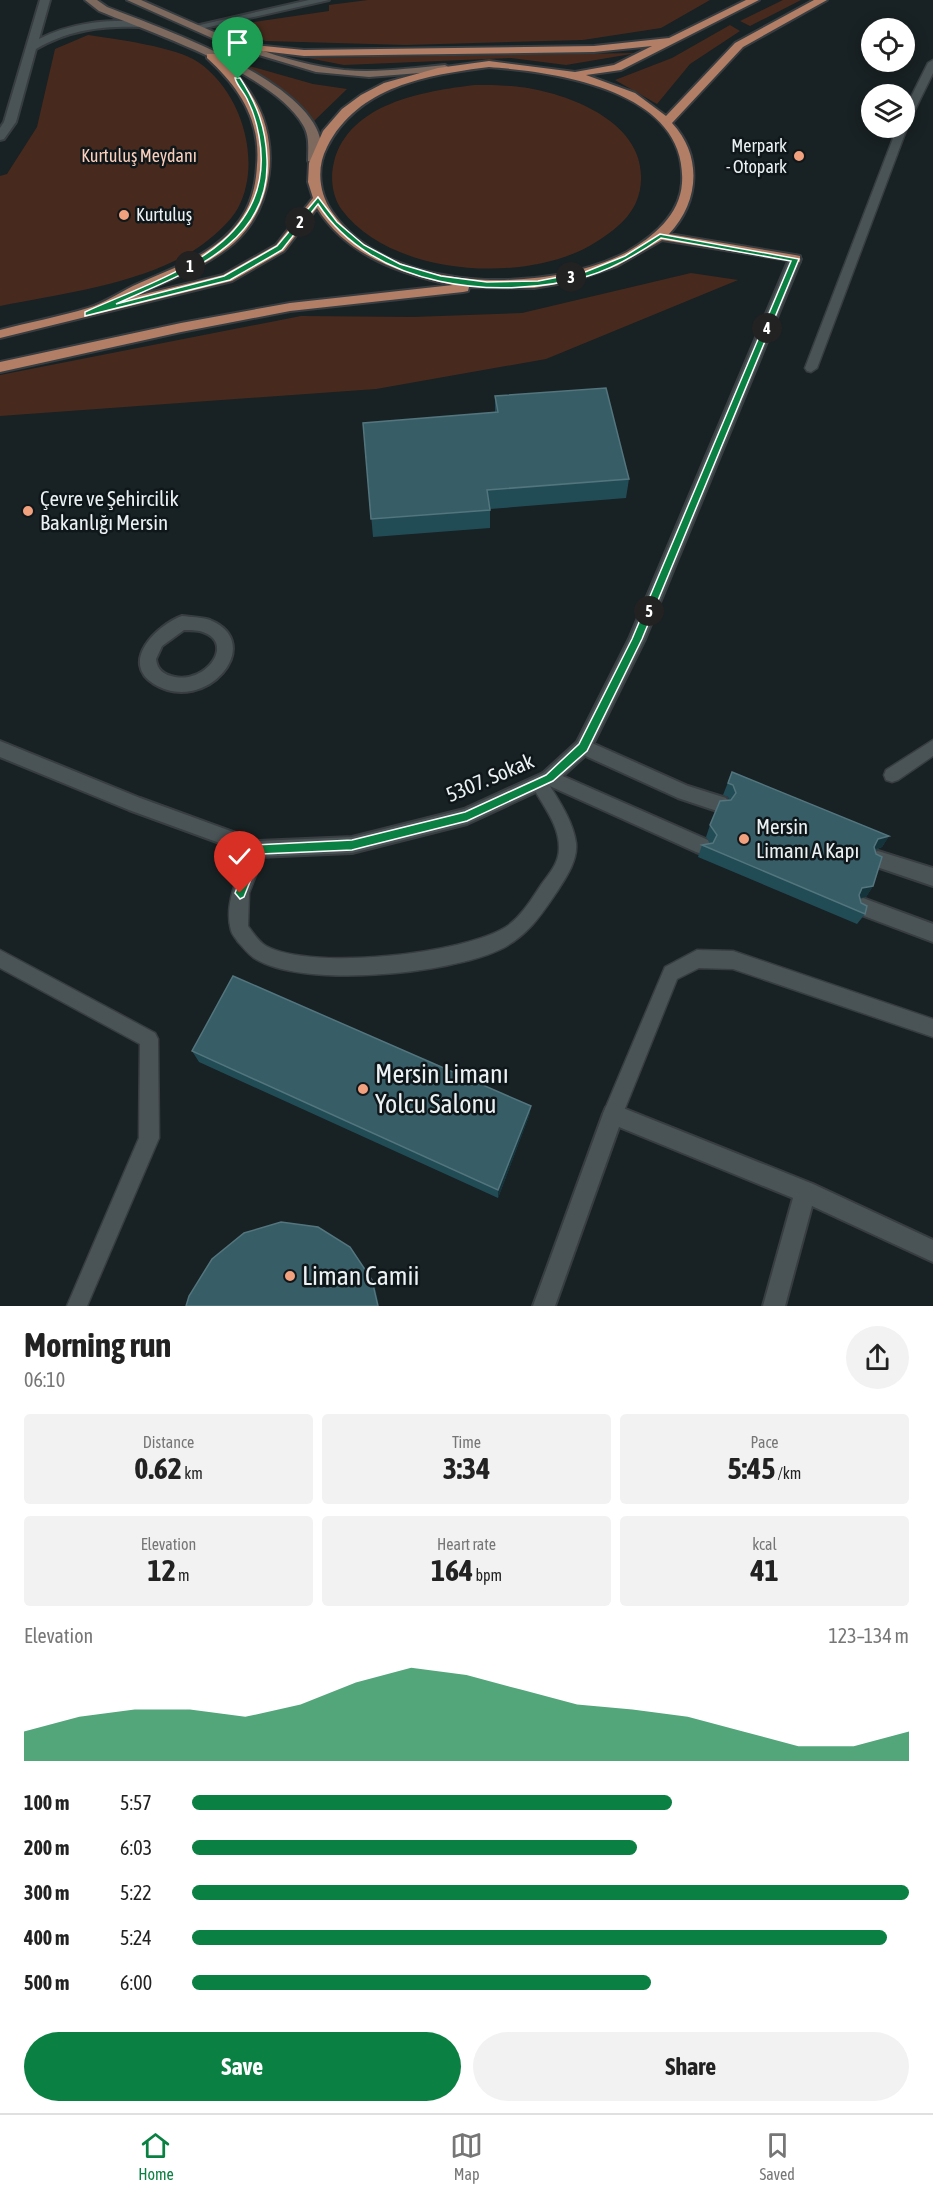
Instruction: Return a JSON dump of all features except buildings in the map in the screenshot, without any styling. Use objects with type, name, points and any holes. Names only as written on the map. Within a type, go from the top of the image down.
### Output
[{"type":"main road","points":[[90,0],[262,81],[290,103],[308,122],[315,137],[314,180],[318,199],[334,224],[361,247],[397,266],[440,279],[487,285]]},
{"type":"main road","points":[[0,367],[115,340],[291,307],[356,297],[487,285],[538,284],[586,274],[628,258],[660,236],[683,205],[689,172],[682,146],[666,123],[641,102],[611,86],[575,74],[533,66],[489,64],[346,73],[312,68],[238,45],[132,0]]},
{"type":"main road","points":[[575,74],[617,68],[754,0]]},
{"type":"main road","points":[[666,123],[739,45],[783,19],[822,0]]},
{"type":"main road","points":[[238,45],[304,53],[326,53],[594,49],[673,40]]},
{"type":"main road","points":[[88,314],[186,269],[216,252],[238,233],[255,210],[264,180],[263,136],[252,100],[238,79],[211,56]]},
{"type":"main road","points":[[314,161],[324,135],[344,112],[372,93],[406,78],[445,68]]},
{"type":"main road","points":[[0,334],[227,278],[280,248],[318,199]]},
{"type":"main road","points":[[660,236],[795,259]]},
{"type":"street","points":[[0,137],[10,122],[45,0]]},
{"type":"street","points":[[196,27],[324,0]]},
{"type":"street","points":[[31,48],[50,36],[75,27],[106,23],[138,24]]},
{"type":"street","name":"5307. Sokak","points":[[0,749],[135,804],[258,849],[352,845],[467,816],[544,781],[583,747],[637,639],[795,259]]},
{"type":"street","points":[[195,623],[216,630],[223,638],[226,647],[220,668],[200,683],[188,686],[163,681],[154,675],[149,665],[152,644],[170,628],[195,623]]},
{"type":"street","points":[[583,747],[684,792],[720,804]]},
{"type":"street","points":[[544,781],[702,846]]},
{"type":"street","points":[[878,860],[933,878]]},
{"type":"street","points":[[863,907],[933,933]]},
{"type":"street","points":[[544,1306],[613,1114],[805,1192],[933,1251]]},
{"type":"street","points":[[774,1306],[805,1192]]},
{"type":"lane","points":[[915,100],[933,63]]},
{"type":"lane","points":[[811,368],[898,138]]},
{"type":"lane","points":[[892,775],[933,747]]},
{"type":"lane","points":[[258,849],[240,893],[239,929],[260,952],[308,965],[382,965],[437,960],[489,946],[514,932],[564,867],[568,842],[544,781]]},
{"type":"lane","points":[[0,959],[149,1039],[149,1138],[77,1306]]},
{"type":"lane","points":[[613,1114],[670,973],[697,959],[733,960],[933,1028]]},
{"type":"green space","points":[[368,0],[710,0],[661,28],[583,40],[406,45],[266,41],[198,24],[241,24],[329,11],[329,5]]},
{"type":"green space","points":[[783,0],[801,0],[750,26],[740,21]]},
{"type":"green space","points":[[730,25],[740,31],[690,64],[657,104],[615,80],[672,58]]},
{"type":"green space","name":"Kurtuluş Meydanı","points":[[88,35],[145,44],[176,52],[198,62],[213,75],[226,90],[244,128],[248,149],[245,189],[238,208],[227,223],[203,244],[182,257],[158,268],[106,285],[0,306],[0,176],[7,174],[37,127],[55,49]]},
{"type":"green space","points":[[637,53],[566,65],[511,58],[344,65],[308,58]]},
{"type":"green space","points":[[214,56],[313,84],[347,89],[313,122],[266,81]]},
{"type":"green space","points":[[475,85],[520,87],[560,96],[600,114],[617,127],[630,142],[639,160],[641,180],[640,191],[633,209],[621,224],[596,242],[568,256],[535,265],[499,268],[463,267],[427,261],[393,249],[365,232],[342,210],[334,193],[333,168],[342,142],[355,126],[372,113],[412,96]]},
{"type":"green space","points":[[691,273],[738,280],[546,359],[376,389],[0,416],[0,375],[301,316],[413,317],[522,313]]},
{"type":"place","name":"Merpark - Otopark","points":[[799,156]]},
{"type":"place","name":"Kurtuluş","points":[[124,215]]},
{"type":"place","name":"Çevre ve Şehircilik Bakanlığı Mersin","points":[[28,511]]},
{"type":"place","name":"Mersin Limanı A Kapı","points":[[744,839]]},
{"type":"place","name":"Mersin Limanı Yolcu Salonu","points":[[363,1089]]},
{"type":"place","name":"Liman Camii","points":[[290,1276]]},
{"type":"route","points":[[238,79],[252,100],[263,136],[264,180],[255,210],[238,233],[216,252],[186,269],[88,314],[227,278],[280,248],[318,199],[334,224],[361,247],[397,266],[440,279],[487,285],[538,284],[586,274],[628,258],[660,236],[795,259],[637,639],[583,747],[549,778],[467,816],[352,845],[258,849],[240,893]]}]
